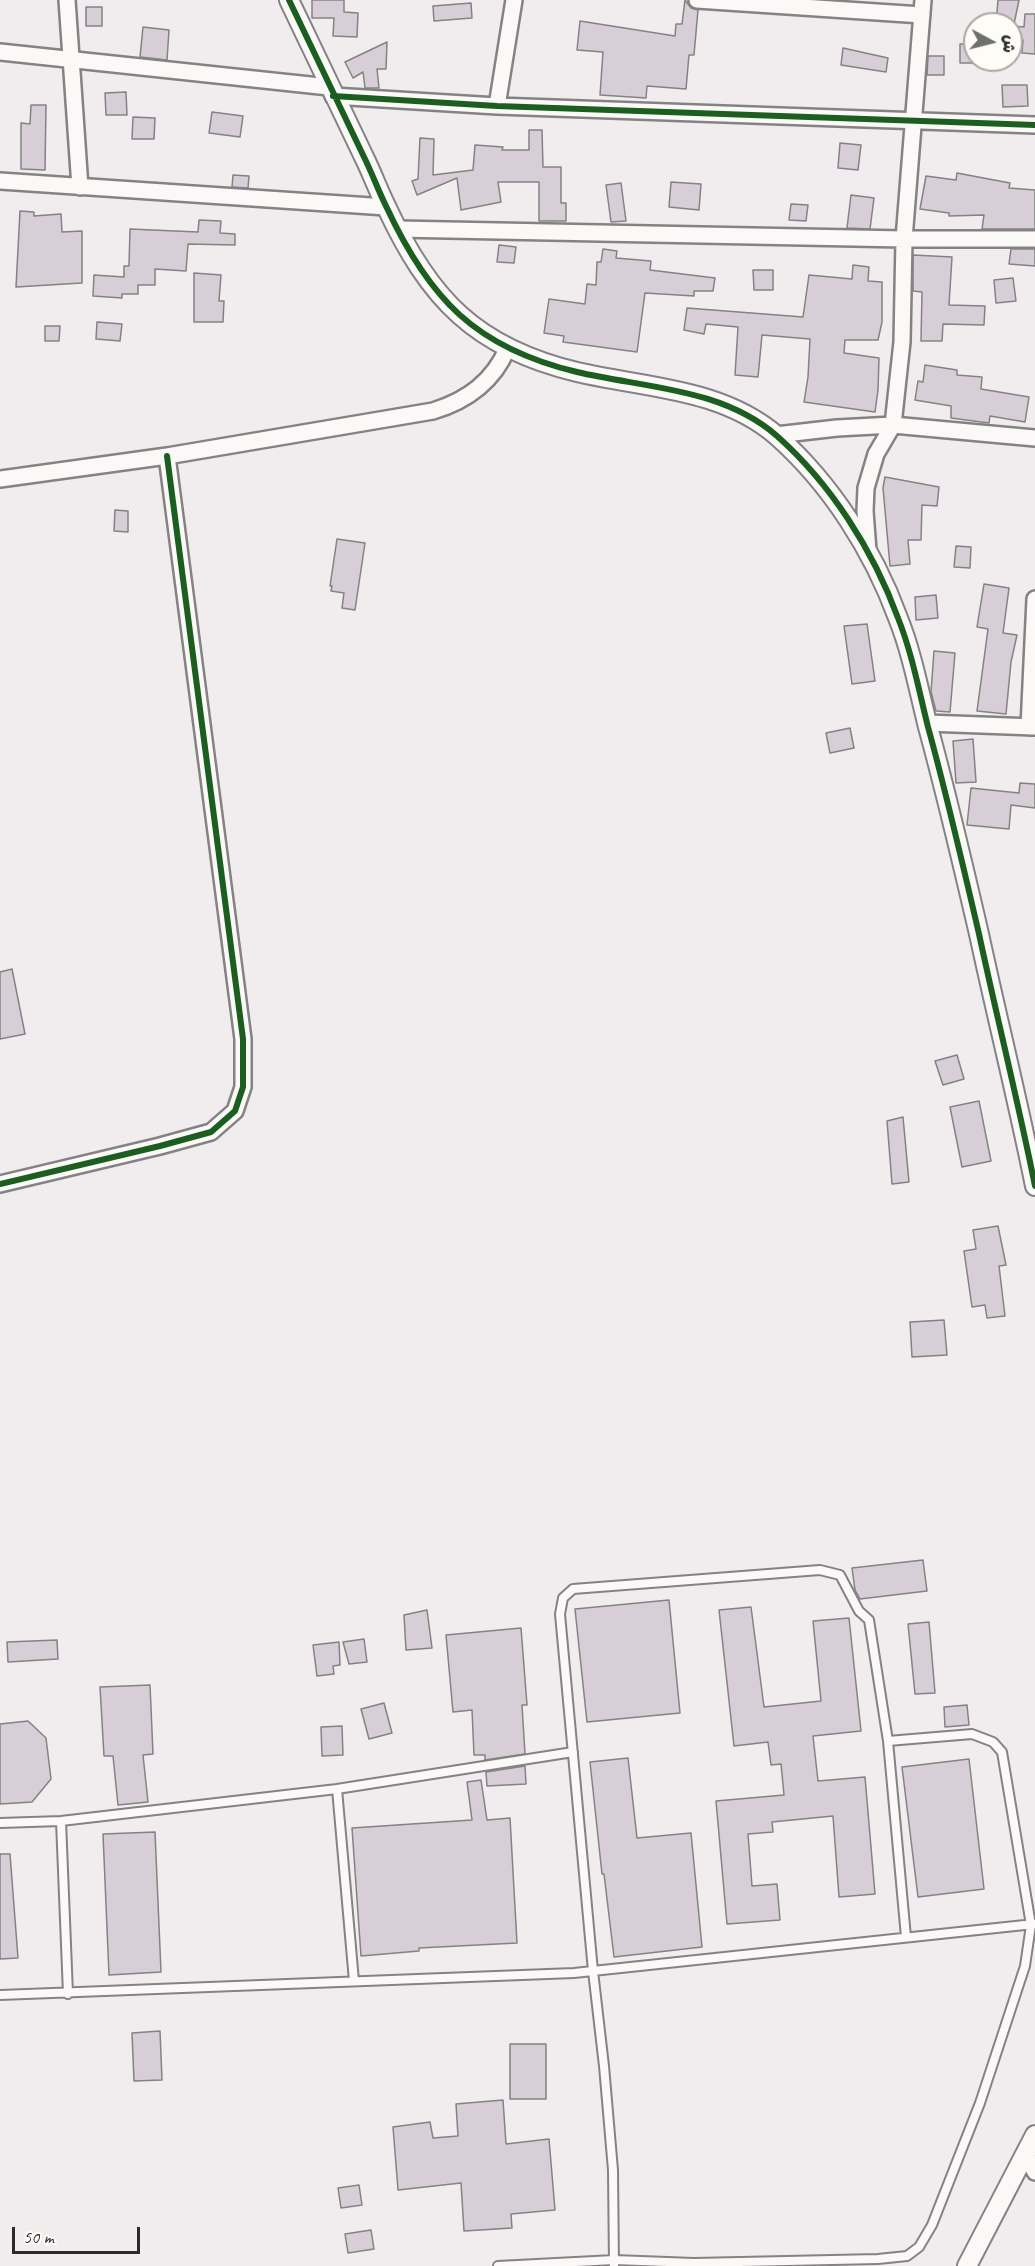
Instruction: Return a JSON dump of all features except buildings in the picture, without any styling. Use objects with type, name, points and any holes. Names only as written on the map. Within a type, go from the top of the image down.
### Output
[{"type":"street","points":[[67,0],[80,188]]},
{"type":"street","points":[[289,0],[397,229],[439,295],[466,322],[507,349],[547,365],[696,395],[729,406],[776,435],[821,482],[847,518],[868,554],[898,616],[914,667],[959,843],[1035,1186]]},
{"type":"street","points":[[497,105],[514,0]]},
{"type":"street","points":[[697,0],[923,8],[904,239],[902,342],[893,425],[876,454],[866,488],[868,554]]},
{"type":"street","points":[[0,52],[331,92],[497,105],[1035,125]]},
{"type":"street","points":[[0,181],[386,207]]},
{"type":"street","points":[[397,229],[904,239],[1035,239]]},
{"type":"street","points":[[0,479],[167,456],[433,411],[455,404],[472,393],[501,363],[507,349]]},
{"type":"street","points":[[776,435],[893,425],[1035,438]]},
{"type":"street","points":[[0,1184],[211,1132],[236,1111],[243,1087],[243,1039],[167,456]]},
{"type":"street","points":[[927,723],[1032,727],[1035,599]]},
{"type":"street","points":[[967,2266],[1035,2135]]},
{"type":"street","points":[[1026,2155],[1035,2172]]},
{"type":"lane","points":[[614,2263],[613,2170],[560,1614],[563,1598],[573,1589],[820,1570],[840,1575],[859,1611],[869,1620],[888,1741],[906,1937]]},
{"type":"lane","points":[[498,2266],[878,2259],[907,2256],[919,2247],[932,2225],[980,2103],[1025,1966],[1033,1924],[1002,1752],[993,1742],[972,1734],[888,1741]]},
{"type":"lane","points":[[0,1823],[61,1821],[337,1789],[573,1752]]},
{"type":"lane","points":[[337,1789],[354,1981]]},
{"type":"lane","points":[[61,1821],[68,1994]]},
{"type":"lane","points":[[0,1995],[593,1971],[1033,1924]]},
{"type":"cycle path","points":[[289,0],[402,239],[439,293],[460,315],[511,349],[542,362],[577,372],[682,392],[732,408],[755,420],[777,436],[815,475],[863,543],[888,593],[911,658],[967,882],[1035,1186]]},
{"type":"cycle path","points":[[333,96],[497,106],[1035,125]]},
{"type":"cycle path","points":[[0,1184],[211,1132],[235,1111],[243,1087],[243,1039],[167,456]]}]
